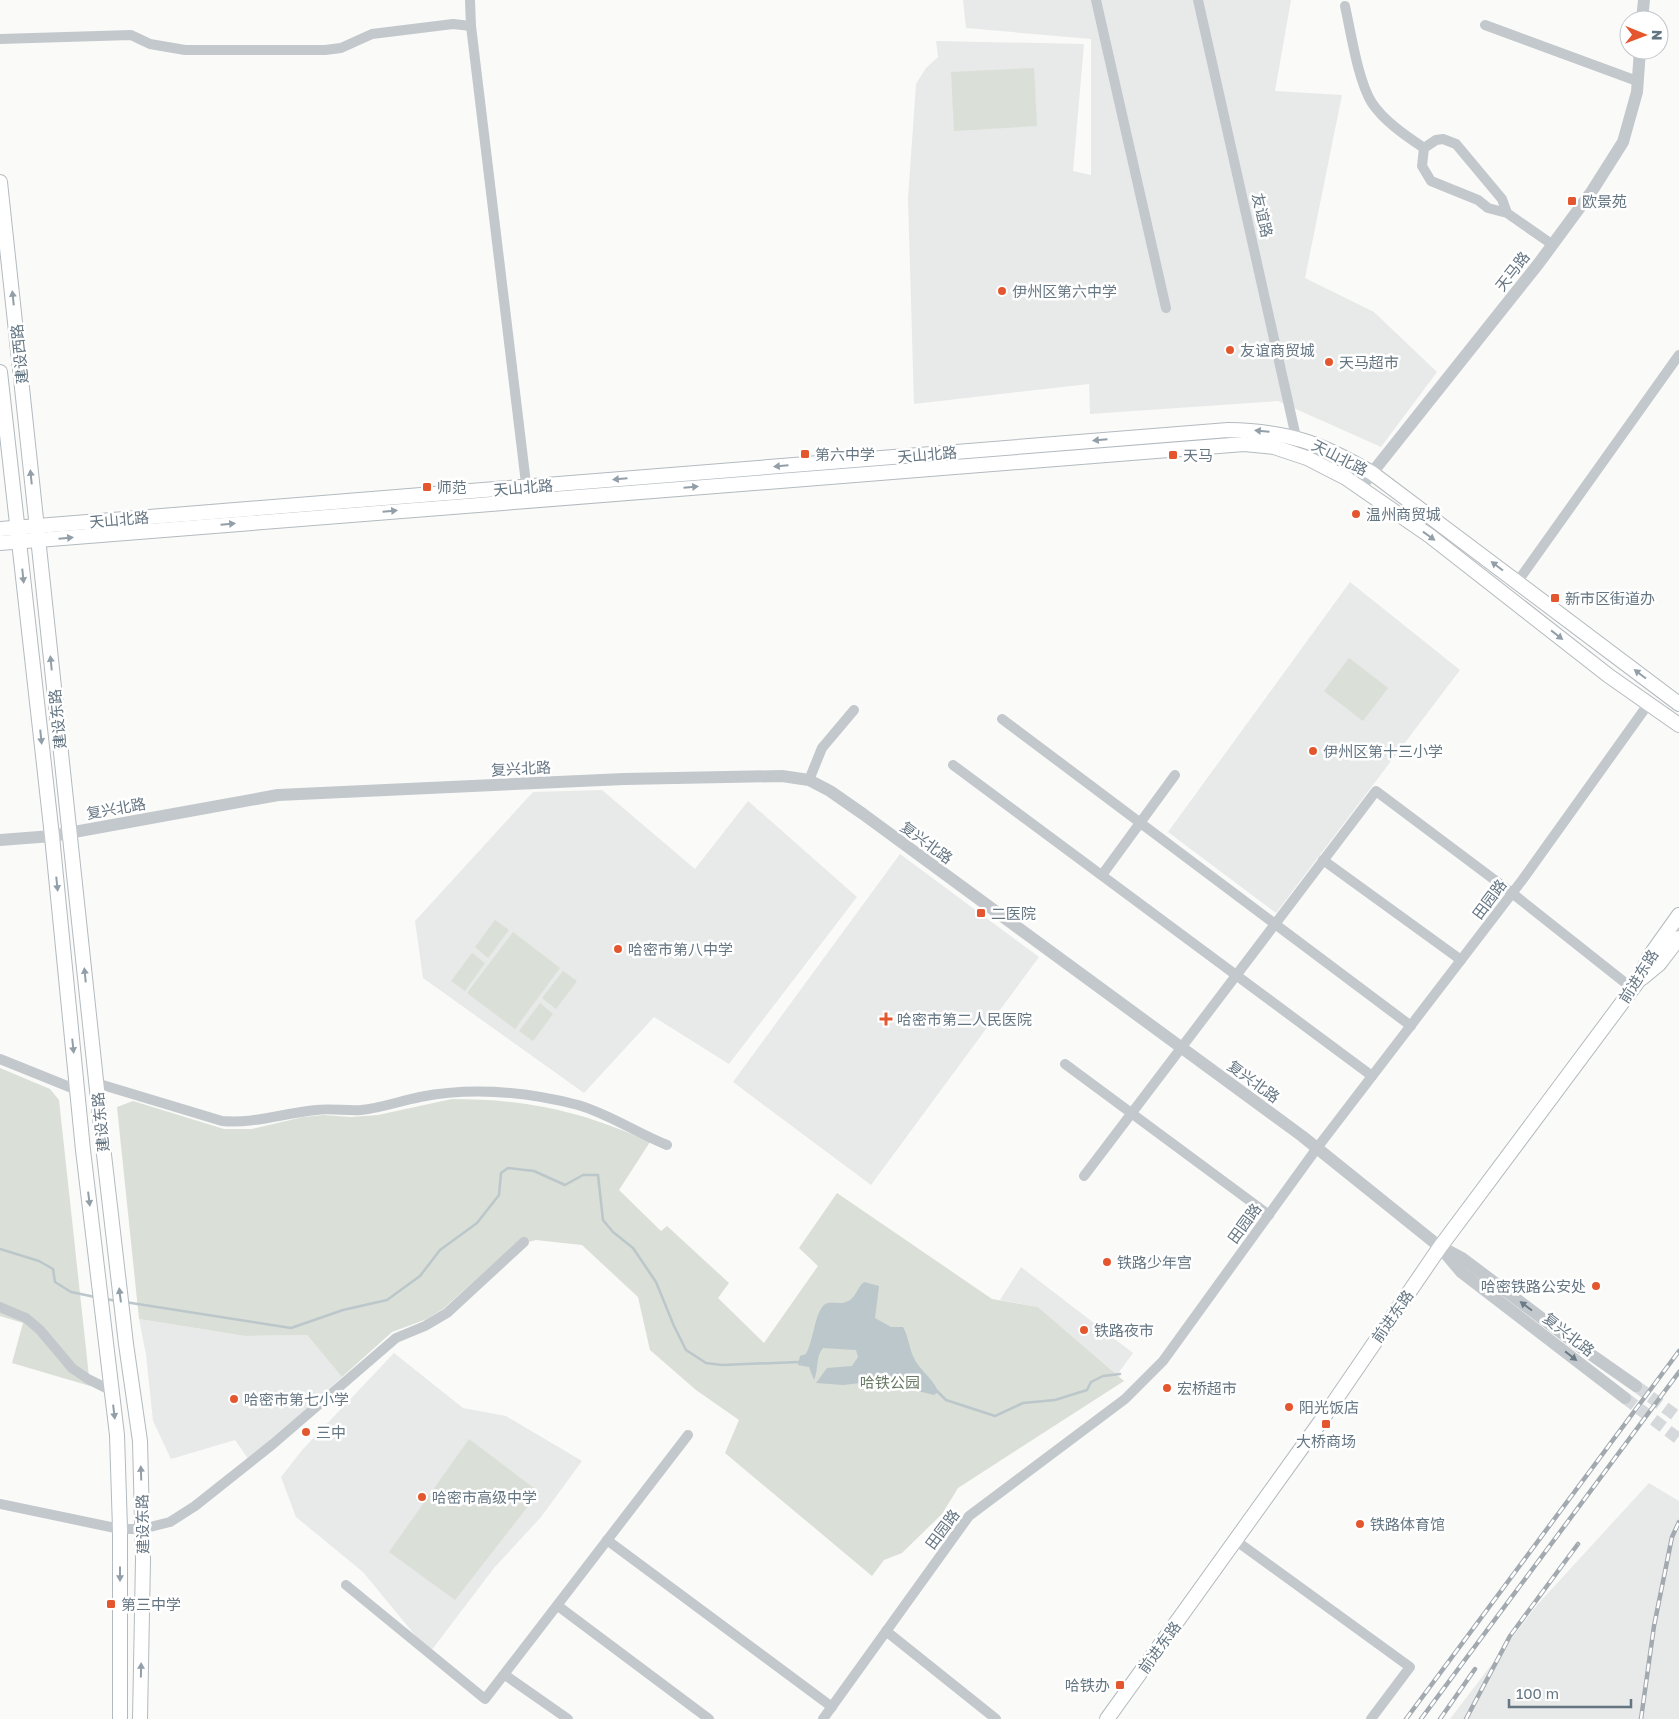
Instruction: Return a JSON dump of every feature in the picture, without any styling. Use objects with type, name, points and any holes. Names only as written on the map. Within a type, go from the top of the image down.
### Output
[{"type":"main road","name":"建设西路","points":[[0,182],[35,526]]},
{"type":"main road","name":"建设西路","points":[[0,372],[19,535]]},
{"type":"main road","name":"天山北路","points":[[0,529],[19,535],[35,526],[527,493],[1228,430],[1267,431],[1319,444],[1372,473],[1679,704]]},
{"type":"main road","points":[[0,543],[19,535],[37,540],[527,493],[1244,444],[1274,447],[1307,458],[1346,478],[1430,536],[1609,676],[1679,725]]},
{"type":"main road","name":"建设东路","points":[[35,526],[103,1146],[126,1344],[140,1441],[142,1529],[140,1719]]},
{"type":"main road","name":"建设东路","points":[[19,535],[52,836],[77,1090],[118,1444],[120,1719]]},
{"type":"main road","name":"前进东路","points":[[1107,1719],[1321,1421],[1440,1247],[1636,984],[1649,957],[1679,915]]},
{"type":"main road","points":[[1636,984],[1659,964],[1679,938]]},
{"type":"street","points":[[470,0],[471,26],[527,493]]},
{"type":"street","points":[[1096,0],[1166,308]]},
{"type":"street","name":"友谊路","points":[[1198,0],[1296,437]]},
{"type":"street","points":[[1345,6],[1364,84],[1372,103],[1402,133],[1424,148]]},
{"type":"street","points":[[0,39],[131,35],[150,44],[185,50],[325,50],[341,48],[372,34],[453,24],[471,26]]},
{"type":"street","points":[[1485,25],[1638,81]]},
{"type":"street","name":"天马路","points":[[1360,488],[1553,245],[1592,191],[1623,142],[1638,81],[1639,60]]},
{"type":"street","points":[[1507,213],[1502,199],[1456,144],[1443,139],[1436,140],[1424,148],[1422,166],[1431,181],[1478,200],[1488,208],[1507,213],[1553,245]]},
{"type":"street","points":[[1518,581],[1679,355]]},
{"type":"street","name":"田园路","points":[[823,1719],[969,1516],[1125,1399],[1154,1371],[1317,1148],[1512,893],[1649,703]]},
{"type":"street","points":[[809,780],[822,748],[854,710]]},
{"type":"street","points":[[1002,719],[1411,1026]]},
{"type":"street","points":[[953,765],[1372,1076]]},
{"type":"street","points":[[1102,875],[1175,775]]},
{"type":"street","name":"复兴北路","points":[[0,840],[52,836],[278,795],[624,780],[782,776],[809,780],[856,810],[1317,1148],[1440,1247],[1461,1272],[1625,1398]]},
{"type":"street","points":[[1084,1176],[1376,791],[1636,984]]},
{"type":"street","points":[[1323,860],[1461,960]]},
{"type":"street","points":[[0,1059],[77,1090]]},
{"type":"street","points":[[1066,1064],[1269,1215]]},
{"type":"street","points":[[96,1083],[222,1121],[240,1123],[316,1110],[362,1110],[422,1097],[464,1092],[506,1093],[545,1098],[579,1106],[611,1117],[667,1145]]},
{"type":"street","points":[[0,1504],[120,1529],[142,1529],[170,1522],[195,1506],[273,1444],[396,1338],[425,1326],[446,1313],[524,1242]]},
{"type":"street","points":[[1440,1247],[1462,1258],[1576,1344],[1636,1386]]},
{"type":"street","points":[[0,1307],[26,1318],[40,1330],[72,1368],[88,1379],[112,1391]]},
{"type":"street","points":[[346,1585],[485,1699],[688,1435]]},
{"type":"street","points":[[607,1540],[832,1708]]},
{"type":"street","points":[[1235,1540],[1410,1667],[1371,1719]]},
{"type":"street","points":[[558,1606],[709,1719]]},
{"type":"street","points":[[886,1631],[996,1719]]},
{"type":"street","points":[[505,1674],[568,1719]]},
{"type":"shaded area","name":"友谊商贸城","points":[[963,0],[1291,0],[1275,91],[1342,95],[1305,278],[1374,312],[1437,372],[1381,447],[1278,401],[1090,414],[1089,384],[914,404],[908,198],[916,84],[926,68],[938,57],[936,41],[1084,44],[1073,171],[1091,175],[1091,39],[966,28]]},
{"type":"shaded area","name":"伊州区第十三小学","points":[[1350,582],[1460,670],[1276,913],[1168,832]]},
{"type":"shaded area","name":"哈密市第八中学","points":[[602,790],[695,869],[748,801],[857,897],[729,1064],[654,1017],[584,1093],[423,978],[415,921],[533,792]]},
{"type":"shaded area","name":"哈密市第二人民医院","points":[[900,854],[1039,957],[871,1185],[733,1082]]},
{"type":"shaded area","name":"铁路夜市","points":[[1021,1267],[1133,1353],[1117,1375],[1038,1307],[1000,1300]]},
{"type":"shaded area","points":[[864,1282],[879,1286],[875,1318],[891,1327],[903,1327],[915,1360],[937,1388],[938,1392],[934,1395],[898,1386],[879,1387],[869,1382],[843,1385],[816,1383],[827,1368],[852,1366],[858,1357],[856,1350],[823,1348],[819,1355],[814,1380],[809,1367],[798,1365],[800,1356],[806,1354],[809,1348],[818,1316],[823,1306],[828,1303],[843,1303],[849,1300]]},
{"type":"shaded area","name":"哈密市第七小学","points":[[139,1319],[245,1336],[307,1335],[342,1377],[249,1460],[235,1440],[171,1459],[153,1421],[146,1355]]},
{"type":"shaded area","name":"哈密市高级中学","points":[[394,1353],[463,1408],[506,1416],[582,1461],[541,1517],[494,1568],[431,1651],[419,1640],[363,1572],[296,1517],[281,1477],[303,1449]]},
{"type":"shaded area","points":[[1649,1483],[1679,1501],[1679,1719],[1450,1719],[1537,1605]]},
{"type":"green space","points":[[1034,68],[1037,126],[954,131],[951,72]]},
{"type":"green space","points":[[1349,658],[1388,688],[1363,721],[1324,691]]},
{"type":"green space","points":[[495,920],[509,930],[488,958],[475,947]]},
{"type":"green space","points":[[513,932],[560,968],[515,1029],[467,993]]},
{"type":"green space","points":[[472,953],[485,963],[465,991],[451,981]]},
{"type":"green space","points":[[563,971],[577,981],[556,1009],[542,998]]},
{"type":"green space","points":[[540,1003],[553,1014],[533,1041],[519,1031]]},
{"type":"green space","points":[[0,1068],[50,1089],[59,1100],[90,1386],[12,1363],[23,1323],[0,1316]]},
{"type":"green space","name":"哈铁公园","points":[[452,1099],[505,1101],[553,1109],[601,1122],[650,1142],[619,1190],[661,1231],[667,1226],[729,1283],[718,1298],[764,1343],[818,1266],[799,1248],[837,1193],[992,1299],[1038,1307],[1124,1381],[958,1488],[942,1514],[902,1553],[884,1560],[872,1576],[725,1453],[739,1420],[696,1390],[650,1350],[638,1297],[582,1245],[536,1240],[513,1246],[443,1309],[427,1319],[392,1332],[342,1377],[307,1335],[245,1336],[139,1319],[117,1107],[133,1101],[224,1129],[252,1129],[303,1117],[378,1115]]},
{"type":"green space","points":[[469,1439],[539,1492],[455,1600],[389,1552]]},
{"type":"waterway","points":[[125,1302],[291,1328],[343,1310],[387,1300],[420,1276],[440,1250],[477,1223],[499,1195],[501,1173],[508,1168],[534,1171],[565,1185],[583,1175],[598,1175],[603,1220],[613,1232],[633,1248],[656,1282],[686,1350],[706,1363],[722,1365],[799,1362]]},
{"type":"waterway","points":[[0,1249],[39,1261],[53,1269],[55,1282],[71,1292],[95,1297]]},
{"type":"waterway","points":[[106,1299],[117,1301]]},
{"type":"waterway","points":[[937,1391],[946,1400],[995,1416],[1023,1403],[1055,1400],[1087,1390],[1091,1382],[1103,1376],[1120,1374]]},
{"type":"tunnel","points":[[1636,1386],[1679,1418]]},
{"type":"tunnel","points":[[1625,1398],[1679,1439]]},
{"type":"railway","points":[[1406,1719],[1679,1351]]},
{"type":"railway","points":[[1421,1719],[1679,1372]]},
{"type":"railway","points":[[1641,1719],[1654,1626],[1672,1537],[1679,1522]]},
{"type":"railway","points":[[1466,1719],[1510,1636],[1578,1544]]},
{"type":"railway","points":[[1440,1719],[1475,1669]]},
{"type":"place","name":"欧景苑","points":[[1572,201]]},
{"type":"place","name":"伊州区第六中学","points":[[1002,291]]},
{"type":"place","name":"友谊商贸城","points":[[1230,350]]},
{"type":"place","name":"天马超市","points":[[1329,362]]},
{"type":"place","name":"第六中学","points":[[805,454]]},
{"type":"place","name":"天马","points":[[1173,455]]},
{"type":"place","name":"师范","points":[[427,487]]},
{"type":"place","name":"温州商贸城","points":[[1356,514]]},
{"type":"place","name":"新市区街道办","points":[[1555,598]]},
{"type":"place","name":"伊州区第十三小学","points":[[1313,751]]},
{"type":"place","name":"二医院","points":[[981,913]]},
{"type":"place","name":"哈密市第八中学","points":[[618,949]]},
{"type":"place","name":"哈密市第二人民医院","points":[[886,1019]]},
{"type":"place","name":"铁路少年宫","points":[[1107,1262]]},
{"type":"place","name":"哈密铁路公安处","points":[[1596,1286]]},
{"type":"place","name":"铁路夜市","points":[[1084,1330]]},
{"type":"place","name":"宏桥超市","points":[[1167,1388]]},
{"type":"place","name":"哈密市第七小学","points":[[234,1399]]},
{"type":"place","name":"阳光饭店","points":[[1289,1407]]},
{"type":"place","name":"大桥商场","points":[[1326,1424]]},
{"type":"place","name":"三中","points":[[306,1432]]},
{"type":"place","name":"哈密市高级中学","points":[[422,1497]]},
{"type":"place","name":"铁路体育馆","points":[[1360,1524]]},
{"type":"place","name":"第三中学","points":[[111,1604]]},
{"type":"place","name":"哈铁办","points":[[1120,1685]]}]
